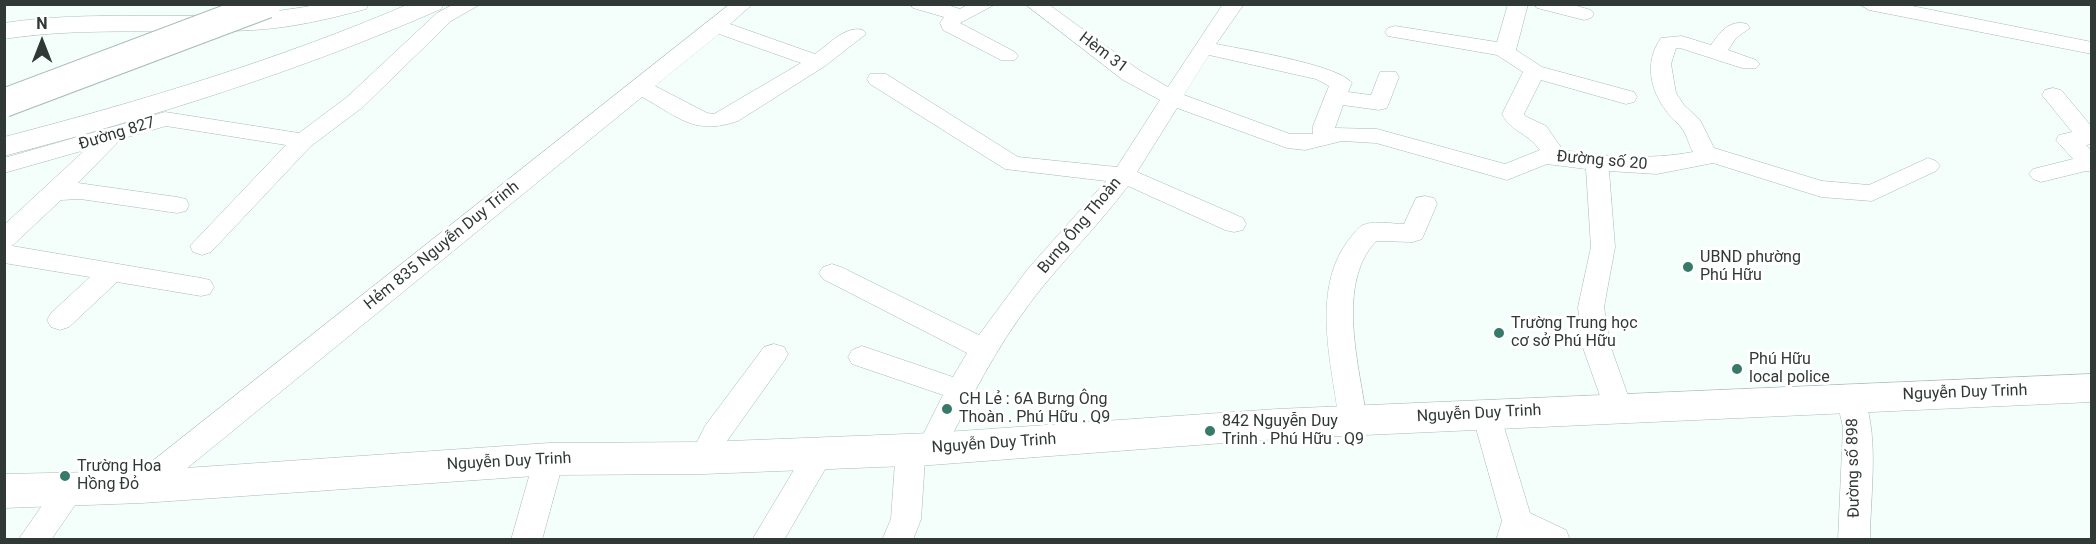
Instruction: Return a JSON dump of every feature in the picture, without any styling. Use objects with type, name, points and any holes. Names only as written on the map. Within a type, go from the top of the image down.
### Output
[{"type":"main road","points":[[4,31],[75,22],[260,13],[335,4]]},
{"type":"main road","points":[[4,103],[260,13],[310,15],[357,4]]},
{"type":"main road","points":[[4,147],[138,112],[304,57],[432,4]]},
{"type":"main road","name":"Nguyễn Duy Trinh","points":[[4,491],[142,487],[549,459],[704,458],[921,448],[1618,407],[2091,388]]},
{"type":"street","points":[[202,246],[303,141],[355,102],[444,17],[471,4]]},
{"type":"street","name":"Hẻm 835 Nguyễn Duy Trinh","points":[[142,487],[742,4]]},
{"type":"street","points":[[920,4],[956,16],[968,16],[986,4]]},
{"type":"street","name":"Hèm 31","points":[[1035,4],[1131,75],[1174,99]]},
{"type":"street","points":[[1518,4],[1506,50],[1509,56],[1526,63],[1534,72],[1626,97]]},
{"type":"street","points":[[1544,4],[1584,14]]},
{"type":"street","points":[[1869,4],[2091,48]]},
{"type":"street","name":"Bưng Ông Thoàn","points":[[897,540],[906,519],[921,448],[1024,293],[1123,175],[1174,99],[1203,47],[1231,5]]},
{"type":"street","points":[[956,16],[950,23],[951,26],[1008,56]]},
{"type":"street","points":[[716,26],[818,62]]},
{"type":"street","points":[[1716,53],[1729,34],[1740,28]]},
{"type":"street","points":[[1395,32],[1506,50]]},
{"type":"street","points":[[639,87],[702,120],[715,120],[730,116],[818,62],[856,34]]},
{"type":"street","points":[[1706,156],[1692,125],[1670,101],[1660,64],[1668,42],[1672,41],[1749,64]]},
{"type":"street","points":[[1203,47],[1323,74],[1341,83],[1324,126],[1324,137]]},
{"type":"street","points":[[1534,72],[1522,93],[1514,117],[1538,131],[1556,156]]},
{"type":"street","points":[[1337,97],[1374,105],[1379,103],[1388,77]]},
{"type":"street","points":[[878,79],[1013,164],[1123,175],[1233,224]]},
{"type":"street","points":[[2053,95],[2086,135],[2087,138],[2067,140],[2090,163]]},
{"type":"street","name":"Đường số 20","points":[[1174,99],[1287,141],[1305,143],[1342,134],[1377,135],[1446,152],[1508,172],[1516,170],[1535,158],[1556,156],[1597,163],[1657,166],[1706,156],[1724,156],[1821,189],[1862,194],[1872,193],[1928,166]]},
{"type":"street","name":"Đường 827","points":[[4,165],[165,119],[303,141]]},
{"type":"street","points":[[4,240],[115,135]]},
{"type":"street","points":[[1597,163],[1603,247],[1591,307],[1596,345],[1618,407]]},
{"type":"street","points":[[2041,174],[2090,163]]},
{"type":"street","points":[[55,192],[80,191],[177,206]]},
{"type":"street","points":[[1353,421],[1342,322],[1343,275],[1360,241],[1370,232],[1413,233],[1425,204]]},
{"type":"street","points":[[4,254],[201,287]]},
{"type":"street","points":[[60,320],[112,272]]},
{"type":"street","points":[[832,273],[985,350]]},
{"type":"street","points":[[704,458],[715,434],[774,354]]},
{"type":"street","points":[[862,357],[960,390]]},
{"type":"street","name":"Đường số 898","points":[[1850,397],[1857,427],[1854,540]]},
{"type":"street","points":[[1486,414],[1514,530],[1555,540]]},
{"type":"street","points":[[767,540],[820,452]]},
{"type":"street","points":[[526,540],[549,459]]},
{"type":"street","points":[[33,540],[71,489]]},
{"type":"place","name":"UBND phường Phú Hữu","points":[[1688,267]]},
{"type":"place","name":"Trường Trung học cơ sở Phú Hữu","points":[[1499,333]]},
{"type":"place","name":"Phú Hữu local police","points":[[1737,369]]},
{"type":"place","name":"CH Lẻ : 6A Bưng Ông Thoàn . Phú Hữu . Q9","points":[[947,409]]},
{"type":"place","name":"842 Nguyễn Duy Trinh . Phú Hữu . Q9","points":[[1210,431]]},
{"type":"place","name":"Trường Hoa Hồng Đỏ","points":[[65,476]]}]
